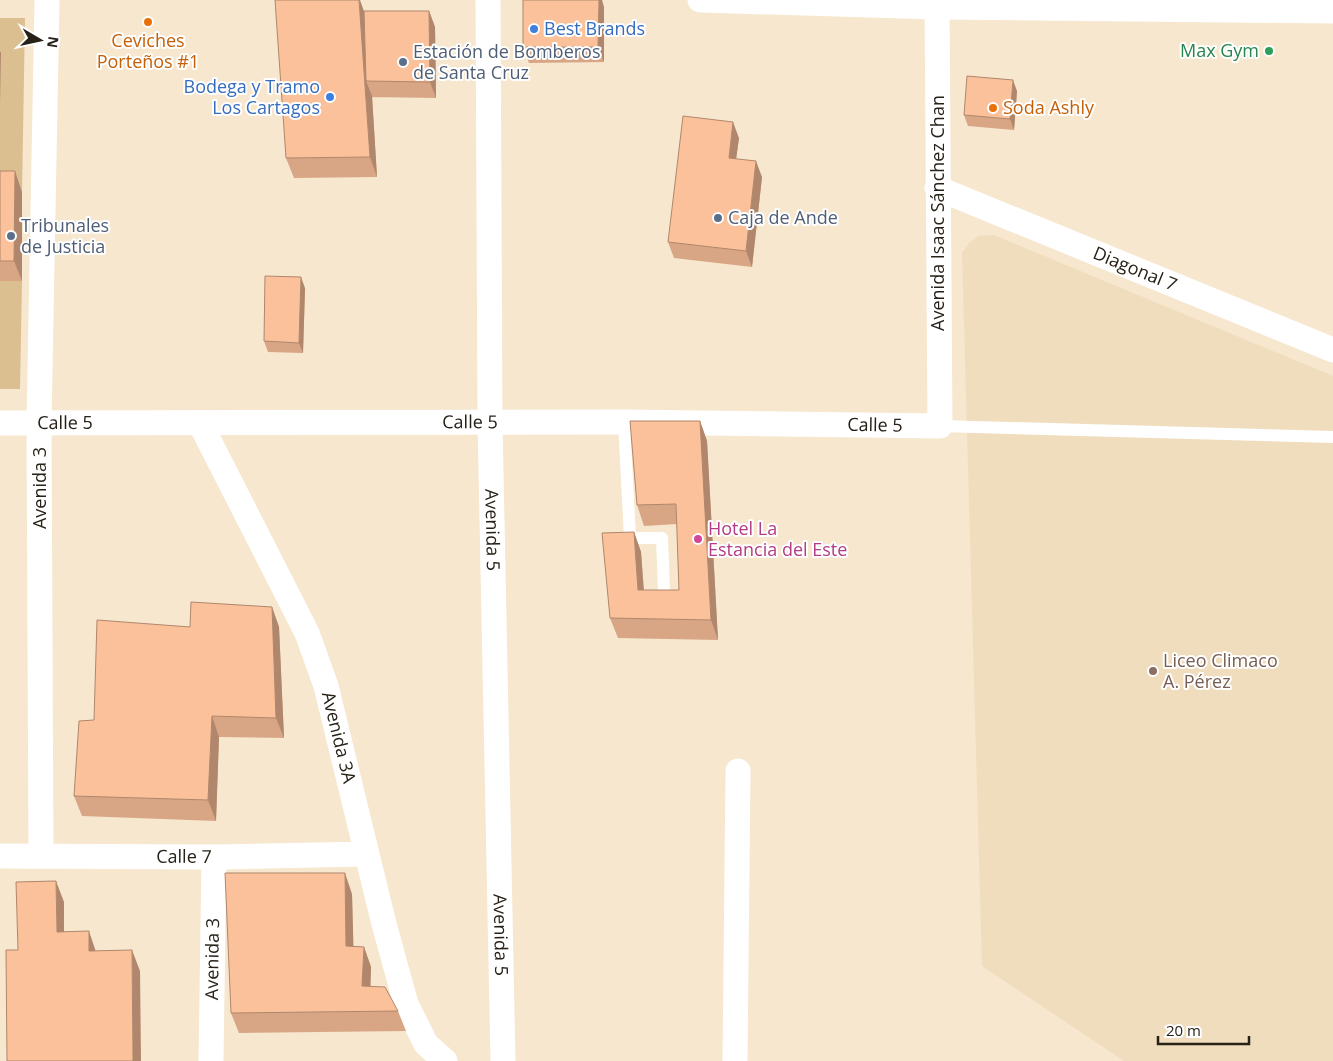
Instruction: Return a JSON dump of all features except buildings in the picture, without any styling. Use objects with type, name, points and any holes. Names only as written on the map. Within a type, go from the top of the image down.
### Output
[{"type":"street","name":"Avenida 3","points":[[41,856],[39,423],[47,0]]},
{"type":"street","name":"Avenida 5","points":[[488,0],[490,422],[503,1061]]},
{"type":"street","points":[[700,0],[1333,11]]},
{"type":"street","name":"Avenida Isaac Sánchez Chan","points":[[937,4],[940,426]]},
{"type":"street","name":"Diagonal 7","points":[[937,188],[1333,350]]},
{"type":"street","name":"Calle 5","points":[[0,423],[624,422],[940,426]]},
{"type":"street","name":"Avenida 3A","points":[[200,423],[308,633],[326,686],[366,854],[406,1004],[426,1044],[445,1061]]},
{"type":"street","points":[[734,1061],[738,771]]},
{"type":"street","name":"Calle 7","points":[[0,856],[214,857],[366,854]]},
{"type":"street","name":"Avenida 3","points":[[211,1061],[214,857]]},
{"type":"lane","points":[[624,422],[630,538],[662,538],[664,591]]},
{"type":"lane","points":[[940,426],[1333,437]]},
{"type":"shaded area","points":[[0,18],[25,18],[22,192],[0,191]]},
{"type":"shaded area","name":"Liceo Climaco A. Pérez","points":[[994,235],[1333,376],[1333,1061],[1124,1061],[982,966],[962,253],[969,243],[979,236]]},
{"type":"shaded area","points":[[0,281],[22,281],[20,389],[0,389]]},
{"type":"place","name":"Ceviches Porteños #1","points":[[148,22]]},
{"type":"place","name":"Best Brands","points":[[534,29]]},
{"type":"place","name":"Max Gym","points":[[1269,51]]},
{"type":"place","name":"Estación de Bomberos de Santa Cruz","points":[[403,62]]},
{"type":"place","name":"Bodega y Tramo Los Cartagos","points":[[330,97]]},
{"type":"place","name":"Soda Ashly","points":[[993,108]]},
{"type":"place","name":"Caja de Ande","points":[[718,218]]},
{"type":"place","name":"Tribunales de Justicia","points":[[11,236]]},
{"type":"place","name":"Hotel La Estancia del Este","points":[[698,539]]},
{"type":"place","name":"Liceo Climaco A. Pérez","points":[[1153,671]]}]
